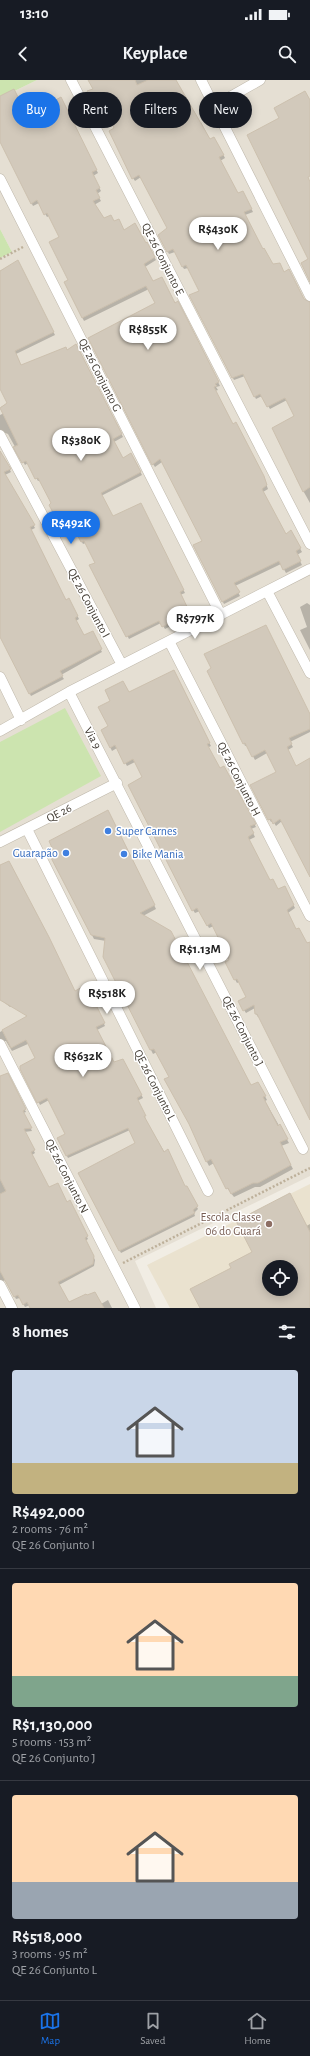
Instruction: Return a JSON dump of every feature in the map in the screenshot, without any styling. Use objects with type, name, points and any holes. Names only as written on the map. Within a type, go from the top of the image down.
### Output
[{"type":"street","name":"QE 26 Conjunto E","points":[[71,80],[310,544]]},
{"type":"street","points":[[201,80],[207,92]]},
{"type":"street","points":[[239,92],[260,80]]},
{"type":"street","points":[[225,128],[310,296]]},
{"type":"street","name":"QE 26 Conjunto G","points":[[0,179],[221,615]]},
{"type":"street","name":"QE 26 Conjunto I","points":[[0,435],[122,665]]},
{"type":"street","points":[[0,731],[69,692],[310,569]]},
{"type":"street","points":[[267,591],[310,673]]},
{"type":"street","name":"QE 26 Conjunto H","points":[[168,641],[310,916]]},
{"type":"street","points":[[0,677],[21,720]]},
{"type":"street","name":"Via 9","points":[[69,692],[117,783]]},
{"type":"street","name":"QE 26","points":[[0,842],[117,783]]},
{"type":"street","name":"QE 26 Conjunto J","points":[[117,783],[303,1149]]},
{"type":"street","name":"QE 26 Conjunto L","points":[[26,829],[208,1191]]},
{"type":"street","name":"QE 26 Conjunto N","points":[[0,1044],[135,1308]]},
{"type":"street","points":[[0,1285],[12,1308]]},
{"type":"path","points":[[0,259],[32,242]]},
{"type":"path","points":[[114,1268],[310,1168]]},
{"type":"shaded area","points":[[37,80],[310,80],[310,1176],[135,1261],[156,1308],[0,1308],[0,258],[12,252],[0,229],[0,98],[12,92],[12,128],[60,128],[60,92],[12,92]]},
{"type":"shaded area","name":"Escola Classe 06 do Guará","points":[[310,1184],[310,1308],[170,1308],[147,1265]]},
{"type":"green space","points":[[0,80],[37,80],[12,92],[0,98]]},
{"type":"green space","points":[[0,229],[12,252],[0,258]]},
{"type":"green space","points":[[65,708],[101,776],[0,832],[0,742]]},
{"type":"building","points":[[88,80],[135,80],[137,85],[148,80],[176,80],[183,92],[130,92],[130,128],[191,128],[191,106],[199,120],[199,128],[204,128],[210,139],[214,137],[224,155],[219,157],[238,193],[243,191],[252,209],[244,212],[263,249],[264,248],[273,264],[280,263],[284,272],[289,269],[304,299],[310,302],[310,487],[303,492],[272,428],[294,416],[285,398],[267,407],[260,394],[254,397],[243,374],[232,378],[189,295],[199,291],[186,265],[182,267],[173,249],[167,252],[158,235],[167,228],[139,175],[132,179],[109,131],[114,128],[122,128],[122,92],[87,91],[93,89]]},
{"type":"building","points":[[14,89],[16,92],[12,92],[12,128],[60,128],[61,97],[68,111],[68,128],[76,128],[97,170],[92,172],[100,188],[96,190],[100,198],[93,201],[104,218],[111,215],[114,221],[119,219],[124,230],[135,223],[146,243],[147,242],[155,257],[144,264],[153,281],[162,277],[175,303],[178,301],[219,382],[215,384],[217,386],[214,387],[233,424],[236,422],[264,476],[267,485],[262,489],[286,534],[291,530],[301,548],[296,551],[301,561],[283,570],[279,561],[234,583],[240,592],[222,602],[193,545],[202,541],[160,459],[152,465],[88,338],[155,303],[146,286],[82,318],[64,282],[68,280],[49,242],[59,237],[47,213],[44,215],[37,200],[31,204],[0,142],[0,96]]},
{"type":"building","points":[[305,91],[310,100],[310,176],[308,177],[310,182],[310,282],[301,263],[308,259],[247,135],[279,118],[274,108]]},
{"type":"building","points":[[18,260],[54,332],[15,351],[21,365],[66,347],[67,350],[76,344],[122,434],[113,439],[123,458],[131,453],[141,472],[101,493],[113,516],[141,503],[184,590],[180,592],[190,613],[162,627],[159,621],[126,637],[89,565],[95,563],[84,541],[81,542],[68,517],[58,522],[49,505],[51,503],[38,478],[35,479],[26,461],[22,463],[13,447],[18,445],[0,408],[7,403],[0,389],[0,271]]},
{"type":"building","points":[[0,451],[11,469],[4,472],[35,525],[30,527],[66,600],[69,598],[78,616],[75,618],[84,635],[93,631],[102,649],[60,671],[63,676],[29,694],[0,637]]},
{"type":"building","points":[[266,625],[310,714],[310,729],[289,738],[292,744],[287,747],[296,766],[310,758],[310,877],[280,819],[273,824],[271,819],[268,820],[250,785],[276,772],[265,750],[252,757],[245,743],[243,744],[207,671],[211,668],[204,654]]},
{"type":"building","points":[[174,670],[210,743],[207,744],[220,768],[224,766],[256,824],[250,826],[254,833],[248,837],[270,880],[273,879],[278,889],[285,886],[294,905],[287,910],[296,929],[299,928],[307,943],[310,942],[310,1120],[257,1014],[255,1014],[254,1005],[243,1011],[238,1001],[246,997],[237,979],[234,980],[225,962],[229,960],[211,923],[207,926],[197,908],[192,911],[128,785],[142,777],[133,759],[124,764],[115,745],[110,748],[101,730],[108,726],[98,707],[110,701],[105,690],[123,681],[129,692]]},
{"type":"building","points":[[108,810],[155,905],[140,913],[171,931],[251,1085],[258,1082],[266,1096],[263,1097],[278,1126],[280,1124],[288,1139],[280,1142],[291,1165],[258,1183],[253,1183],[231,1194],[228,1188],[226,1189],[211,1159],[206,1162],[189,1124],[164,1079],[169,1077],[154,1049],[150,1050],[103,957],[105,938],[91,935],[48,852],[53,850],[49,841]]},
{"type":"building","points":[[9,861],[49,937],[75,991],[86,985],[105,1023],[96,1027],[114,1062],[123,1059],[142,1095],[137,1098],[146,1116],[144,1116],[164,1152],[168,1149],[185,1186],[187,1186],[198,1206],[193,1210],[195,1213],[119,1251],[78,1173],[135,1143],[128,1128],[66,1156],[57,1138],[65,1134],[47,1098],[37,1103],[20,1069],[20,1066],[35,1058],[26,1040],[11,1048],[2,1030],[27,1016],[0,1000],[0,865]]},
{"type":"building","points":[[8,1073],[26,1109],[23,1111],[32,1128],[24,1129],[35,1150],[31,1152],[49,1187],[58,1183],[67,1202],[70,1200],[88,1236],[85,1238],[94,1256],[93,1264],[58,1282],[69,1302],[86,1294],[95,1292],[104,1308],[30,1308],[27,1302],[23,1305],[18,1295],[14,1297],[0,1271],[0,1194],[6,1191],[0,1179],[0,1076]]},
{"type":"building","points":[[290,1193],[310,1232],[310,1308],[200,1308],[190,1289],[231,1268],[229,1264],[252,1252],[236,1221]]},
{"type":"place","name":"Super Carnes","points":[[108,831]]},
{"type":"place","name":"Guarapão","points":[[66,853]]},
{"type":"place","name":"Bike Mania","points":[[124,854]]},
{"type":"place","name":"Escola Classe 06 do Guará","points":[[269,1224]]}]
